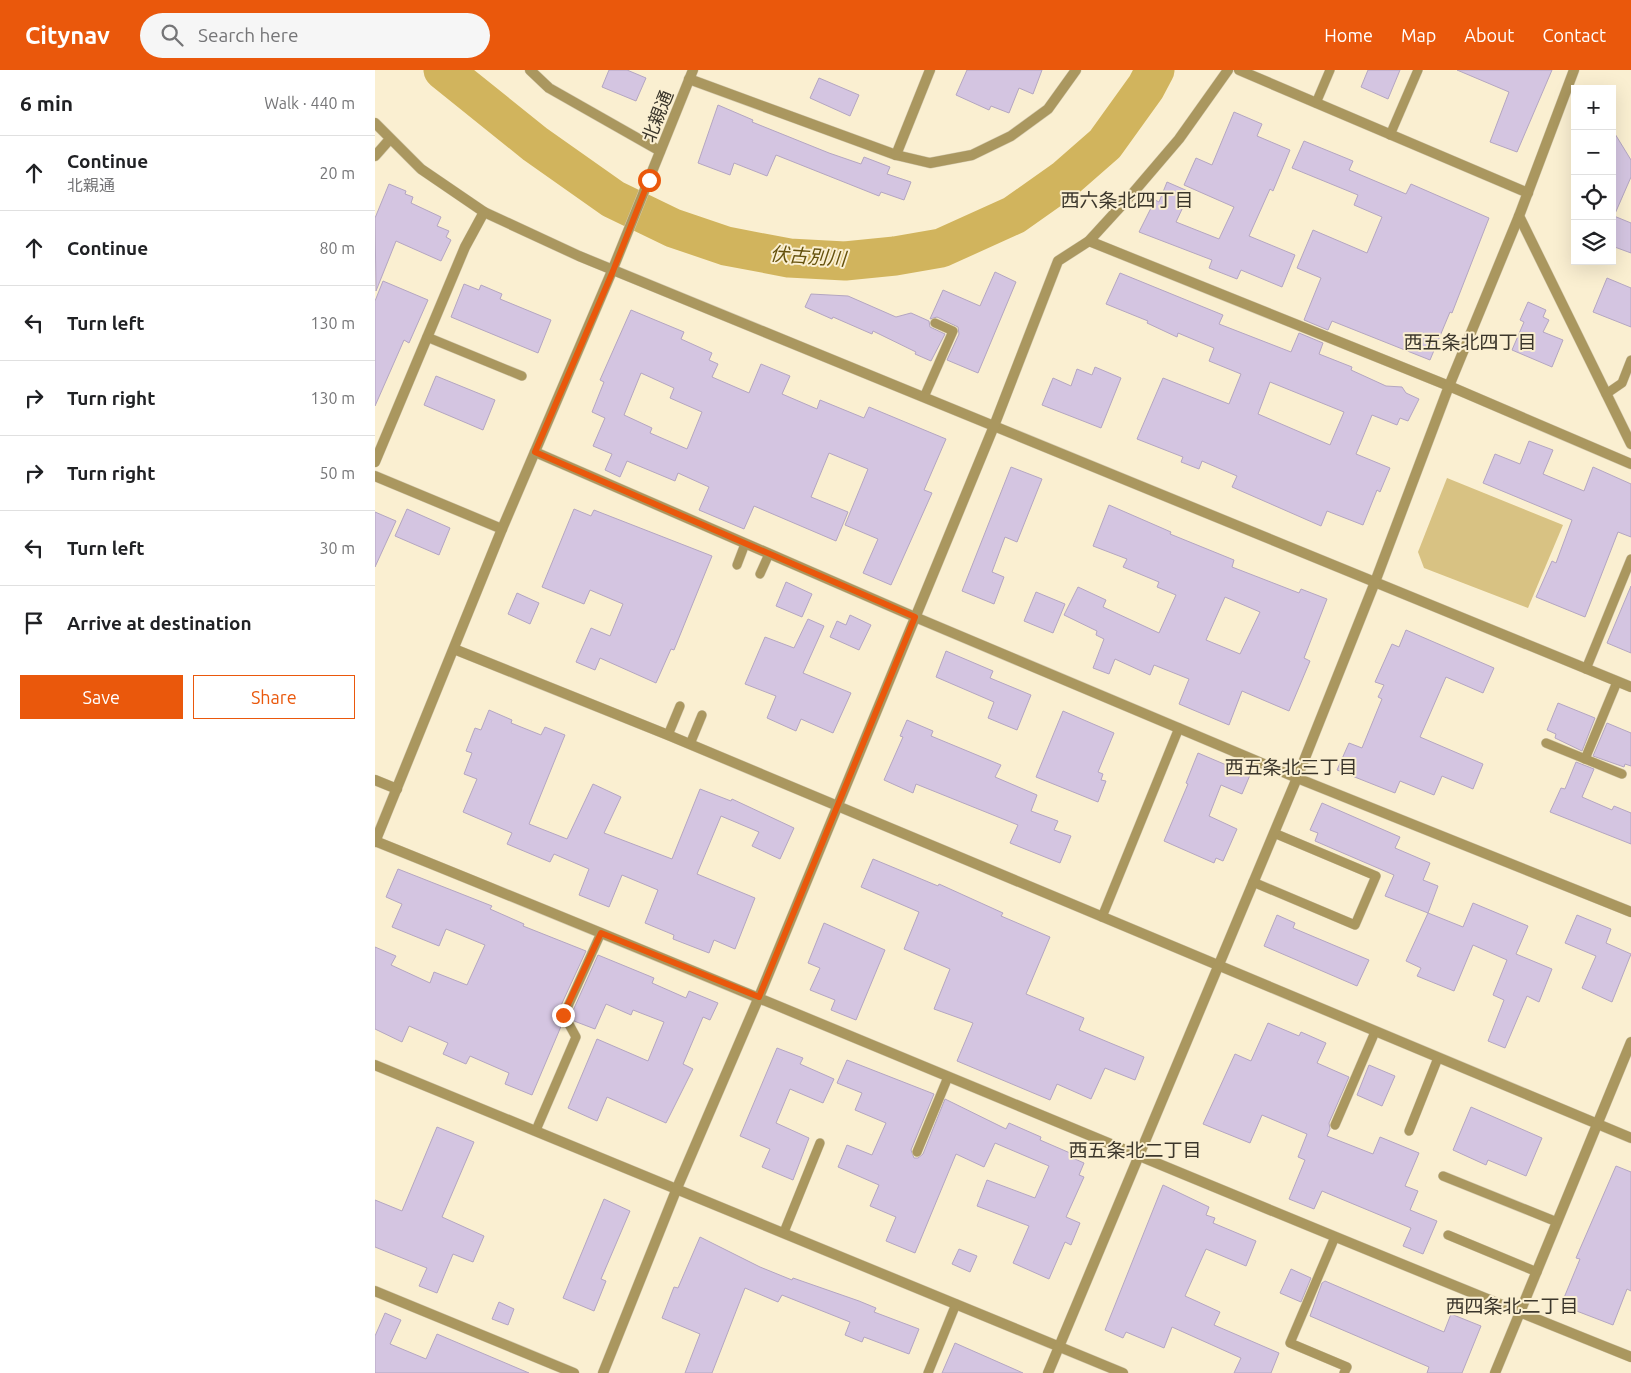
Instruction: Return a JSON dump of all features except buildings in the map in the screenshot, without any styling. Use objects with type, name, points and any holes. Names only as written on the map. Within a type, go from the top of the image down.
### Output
[{"type":"street","points":[[530,70],[549,88],[660,151]]},
{"type":"street","points":[[896,155],[930,70]]},
{"type":"street","points":[[691,75],[896,155],[930,163],[971,155],[1011,136],[1048,109],[1076,70]]},
{"type":"street","points":[[603,1373],[677,1188],[759,997],[994,426],[1058,261],[1089,241],[1179,139],[1227,70]]},
{"type":"street","points":[[1239,70],[1528,193]]},
{"type":"street","points":[[1048,1373],[1137,1156],[1297,778],[1375,582],[1449,386],[1528,193],[1574,70]]},
{"type":"street","name":"北親通","points":[[375,842],[502,529],[613,271],[691,75]]},
{"type":"street","points":[[375,123],[421,169],[484,212],[613,271],[1631,688]]},
{"type":"street","points":[[375,156],[390,139]]},
{"type":"street","points":[[375,462],[465,247],[484,212]]},
{"type":"street","points":[[1519,216],[1631,444]]},
{"type":"street","points":[[1089,241],[1449,386],[1631,464]]},
{"type":"street","points":[[535,452],[915,617],[1297,778],[1631,912]]},
{"type":"street","points":[[375,476],[502,529]]},
{"type":"street","points":[[454,649],[690,744],[1217,967],[1631,1138]]},
{"type":"street","points":[[375,780],[397,789]]},
{"type":"street","points":[[375,842],[759,997],[1137,1156],[1631,1357]]},
{"type":"street","points":[[1495,1373],[1631,1042]]},
{"type":"street","points":[[375,1065],[1123,1373]]},
{"type":"street","points":[[375,1290],[574,1373]]},
{"type":"lane","points":[[1316,103],[1330,70]]},
{"type":"lane","points":[[1389,135],[1418,70]]},
{"type":"lane","points":[[924,397],[953,331],[935,323]]},
{"type":"lane","points":[[427,337],[522,376]]},
{"type":"lane","points":[[1606,394],[1622,383],[1631,360]]},
{"type":"lane","points":[[737,565],[745,544]]},
{"type":"lane","points":[[760,574],[769,554]]},
{"type":"lane","points":[[1586,669],[1631,559]]},
{"type":"lane","points":[[1585,759],[1617,682]]},
{"type":"lane","points":[[668,735],[680,706]]},
{"type":"lane","points":[[690,744],[702,715]]},
{"type":"lane","points":[[1101,917],[1179,728]]},
{"type":"lane","points":[[1546,743],[1621,774]]},
{"type":"lane","points":[[1253,882],[1355,925],[1373,884],[1376,876],[1274,832]]},
{"type":"lane","points":[[536,1130],[576,1036],[563,1015],[601,933]]},
{"type":"lane","points":[[1335,1125],[1375,1032]]},
{"type":"lane","points":[[1409,1132],[1438,1058]]},
{"type":"lane","points":[[917,1152],[948,1077]]},
{"type":"lane","points":[[783,1232],[820,1143]]},
{"type":"lane","points":[[1443,1176],[1557,1222]]},
{"type":"lane","points":[[1449,1235],[1537,1272]]},
{"type":"lane","points":[[1335,1237],[1290,1343],[1347,1367],[1344,1373]]},
{"type":"lane","points":[[928,1373],[956,1304]]},
{"type":"shaded area","points":[[1447,478],[1563,525],[1528,608],[1424,568],[1418,552]]},
{"type":"waterway","name":"伏古別川","points":[[443,70],[535,144],[613,199],[673,228],[726,246],[789,258],[845,261],[895,256],[941,248],[1014,215],[1065,179],[1105,144],[1146,87],[1155,70]]},
{"type":"district","name":"西六条北四丁目","points":[[1127,200]]},
{"type":"district","name":"西五条北四丁目","points":[[1470,342]]},
{"type":"district","name":"西五条北三丁目","points":[[1291,767]]},
{"type":"district","name":"西五条北二丁目","points":[[1135,1150]]},
{"type":"district","name":"西四条北二丁目","points":[[1512,1306]]},
{"type":"route","points":[[563,1015],[601,933],[759,997],[915,617],[535,452],[613,271],[649,180]]}]
